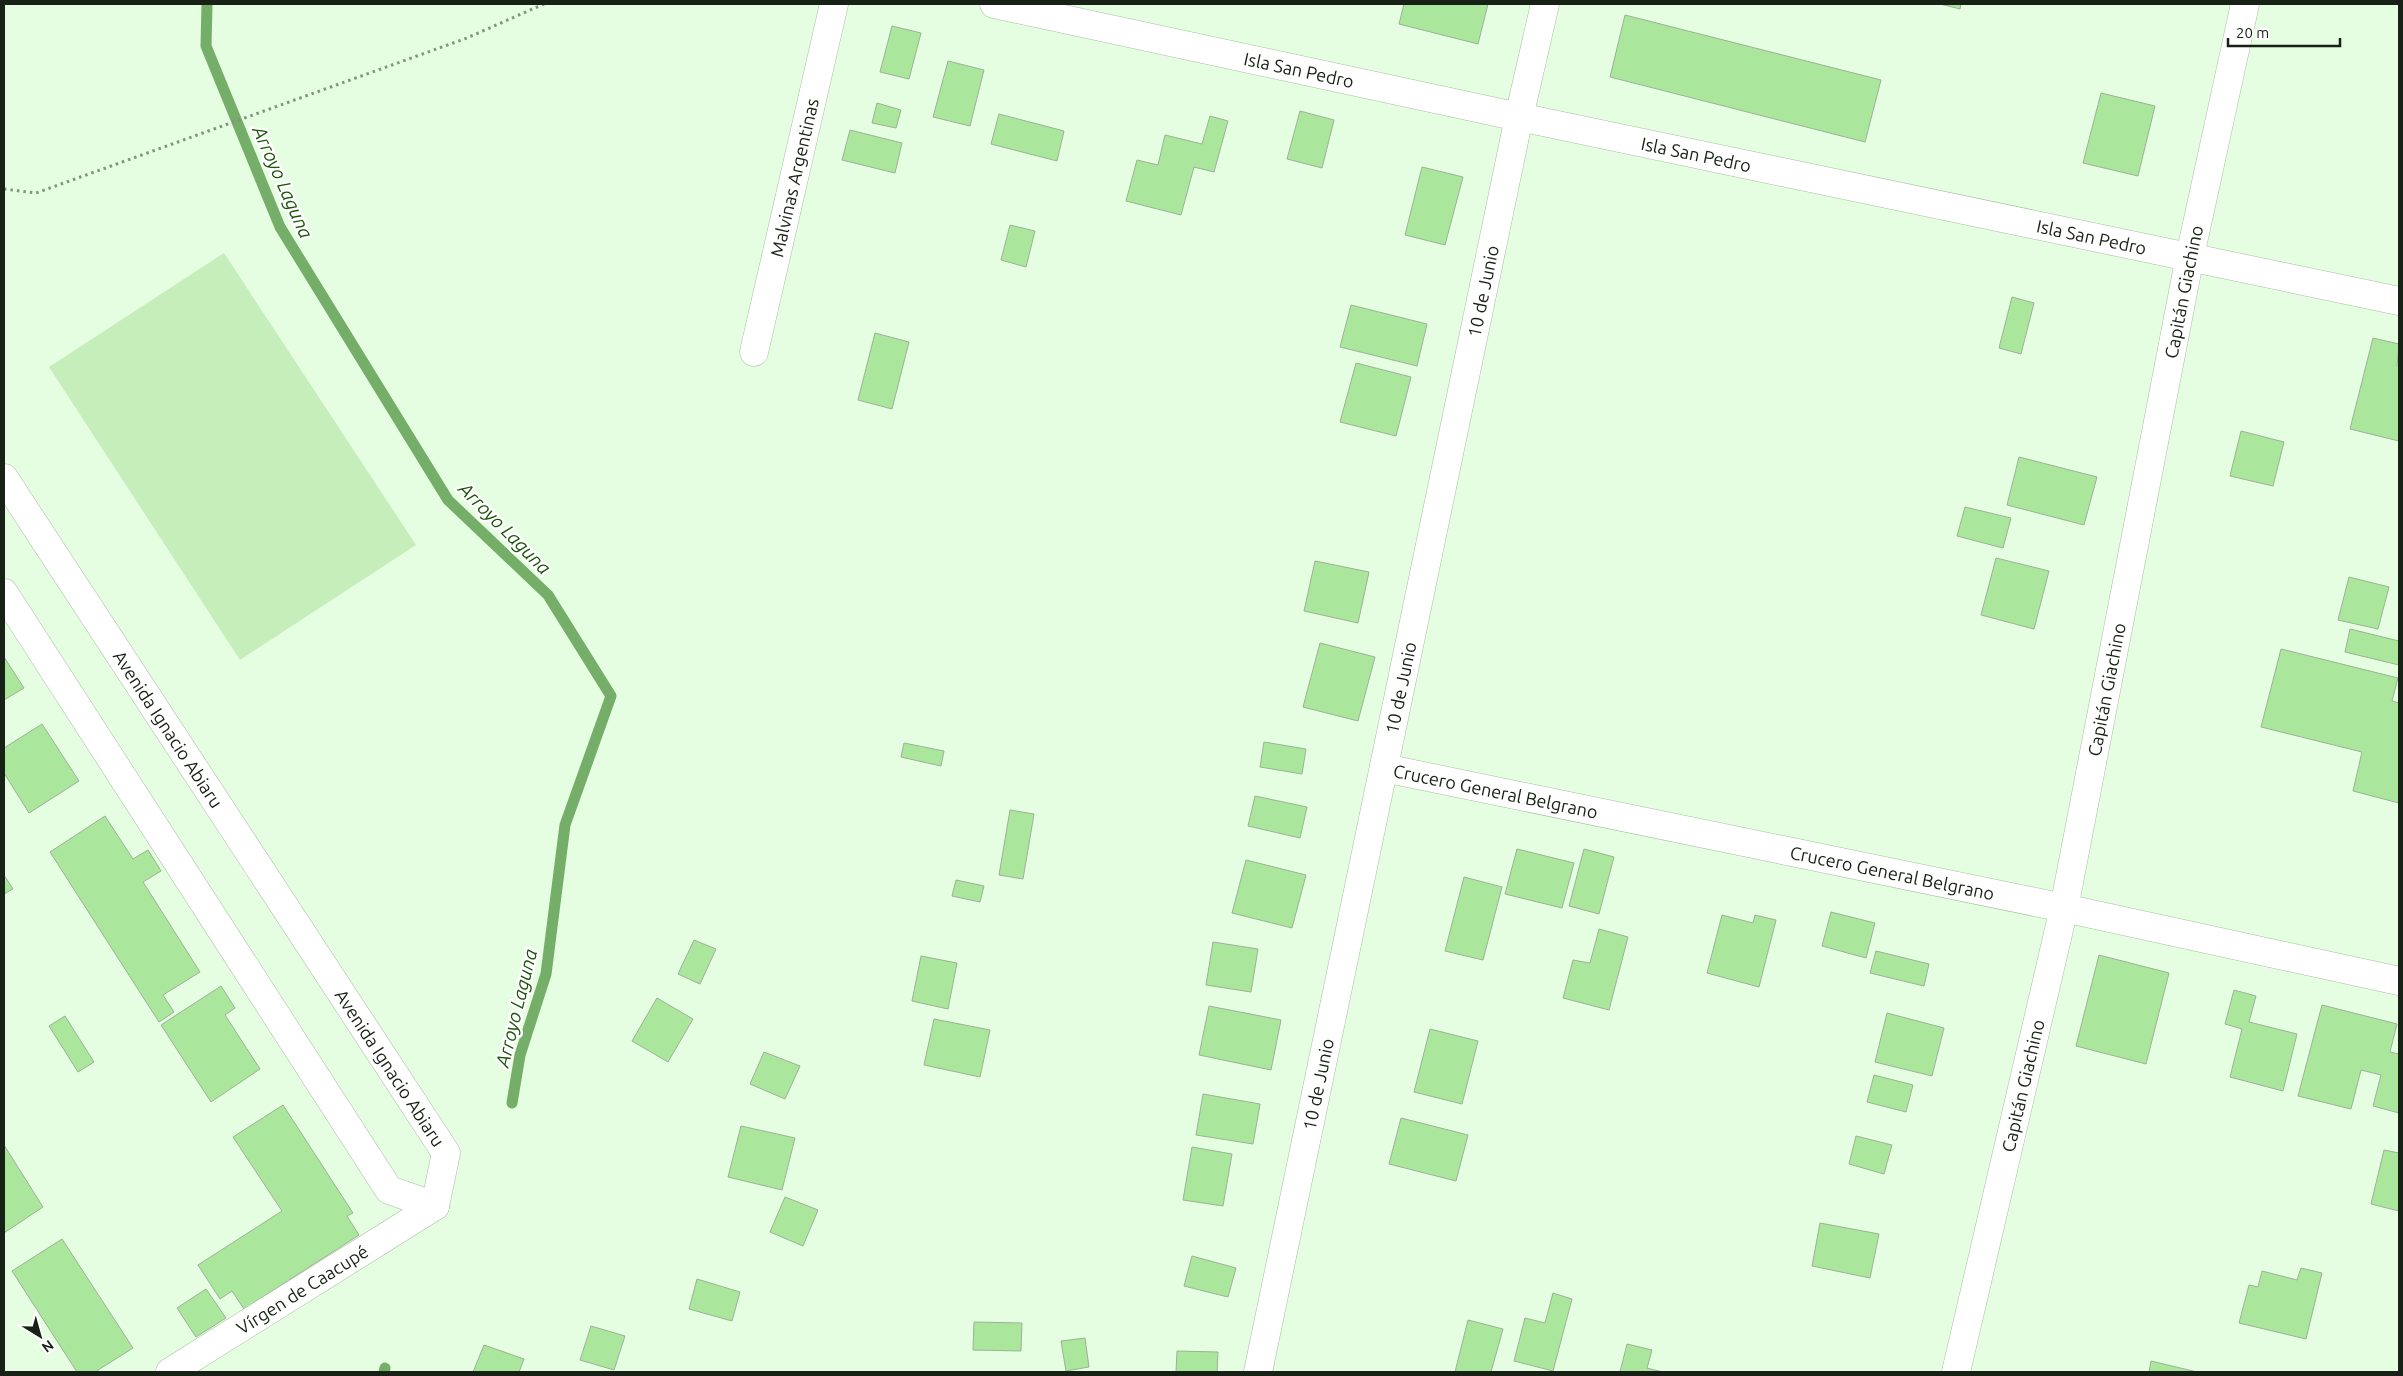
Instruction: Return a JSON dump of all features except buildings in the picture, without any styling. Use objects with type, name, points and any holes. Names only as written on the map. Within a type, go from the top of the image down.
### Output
[{"type":"street","name":"Malvinas Argentinas","points":[[754,352],[834,4]]},
{"type":"street","name":"Isla San Pedro","points":[[994,4],[2399,300]]},
{"type":"street","name":"10 de Junio","points":[[1258,1372],[1519,116],[1545,4]]},
{"type":"street","name":"Capitán Giachino","points":[[1956,1372],[2064,908],[2190,256],[2245,4]]},
{"type":"street","name":"Avenida Ignacio Abiaru","points":[[4,478],[446,1154],[435,1206]]},
{"type":"street","points":[[4,593],[389,1190],[435,1206]]},
{"type":"street","name":"Crucero General Belgrano","points":[[1384,768],[2064,908],[2399,981]]},
{"type":"street","name":"Vírgen de Caacupé","points":[[170,1372],[435,1206]]},
{"type":"path","points":[[4,189],[36,193],[467,38],[544,4]]},
{"type":"green space","points":[[224,253],[416,545],[240,660],[49,367]]},
{"type":"waterway","name":"Arroyo Laguna","points":[[207,4],[206,46],[280,227],[448,500],[548,595],[611,696],[565,825],[546,974],[520,1055],[512,1103]]},
{"type":"waterway","name":"Arroyo Laguna","points":[[384,1372],[385,1368]]}]
